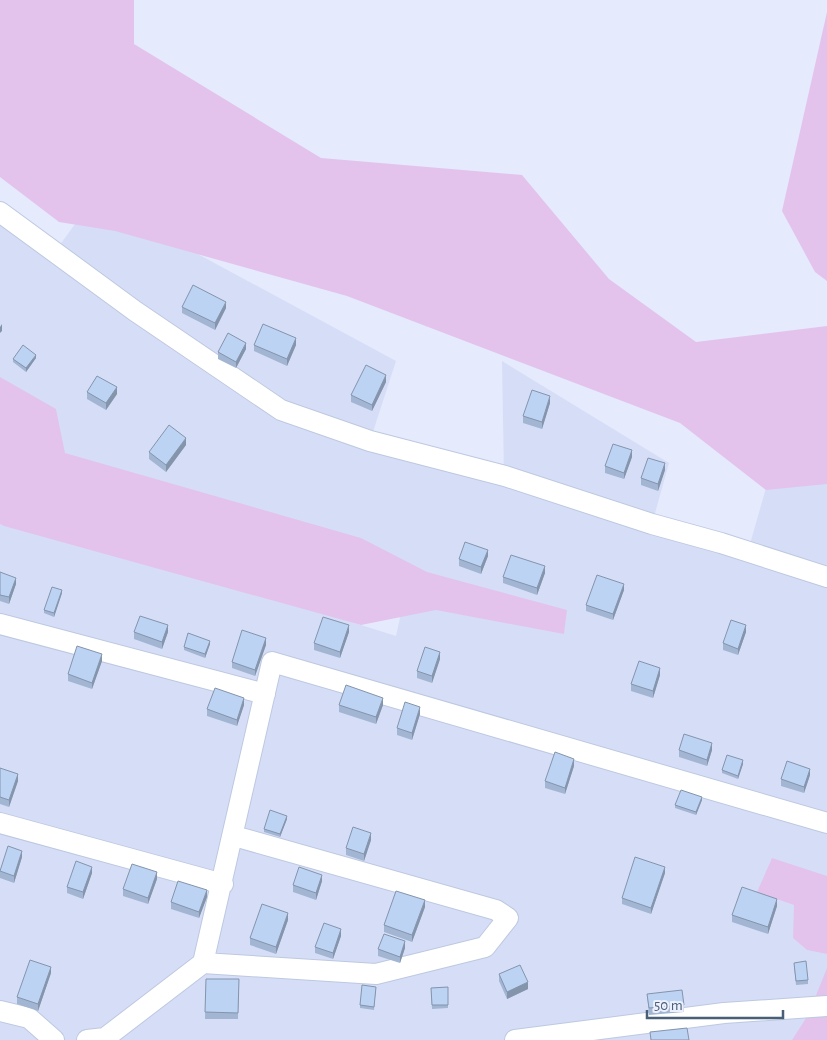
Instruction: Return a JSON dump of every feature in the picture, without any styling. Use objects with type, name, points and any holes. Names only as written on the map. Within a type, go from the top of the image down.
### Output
[{"type":"street","points":[[0,212],[135,311],[281,410],[370,441],[504,476],[652,524],[721,543],[827,577]]},
{"type":"street","points":[[0,624],[265,694]]},
{"type":"street","points":[[87,1040],[105,1038],[203,963],[223,884],[272,662],[827,823]]},
{"type":"street","points":[[0,823],[223,884]]},
{"type":"street","points":[[203,963],[376,974],[485,947],[508,918],[496,910],[234,836]]},
{"type":"street","points":[[515,1040],[724,1012],[827,1006]]},
{"type":"street","points":[[0,1011],[28,1018],[54,1040]]},
{"type":"shaded area","points":[[0,0],[134,0],[134,44],[321,158],[522,175],[609,279],[696,342],[827,326],[827,484],[766,490],[680,423],[347,296],[115,231],[59,222],[0,177]]},
{"type":"shaded area","points":[[827,12],[827,281],[815,272],[782,211]]},
{"type":"shaded area","points":[[94,198],[396,361],[370,441],[504,475],[502,361],[669,463],[652,524],[748,551],[774,460],[827,477],[827,1040],[0,1040],[0,512],[396,636],[410,573],[6,436],[0,380],[0,212],[54,253]]},
{"type":"shaded area","points":[[0,377],[56,409],[65,453],[361,538],[427,572],[567,610],[564,634],[436,610],[361,625],[4,526],[0,524]]},
{"type":"shaded area","points":[[772,858],[827,876],[827,954],[807,950],[793,938],[794,905],[757,892]]},
{"type":"shaded area","points":[[827,968],[827,1040],[792,1040],[808,1015]]},
{"type":"building","points":[[193,285],[226,302],[215,323],[182,307]]},
{"type":"building","points":[[263,324],[296,338],[287,359],[254,345]]},
{"type":"building","points":[[228,333],[246,343],[236,362],[218,352]]},
{"type":"building","points":[[23,345],[36,355],[26,368],[13,359]]},
{"type":"building","points":[[366,365],[386,375],[372,405],[351,395]]},
{"type":"building","points":[[97,376],[117,387],[106,403],[87,392]]},
{"type":"building","points":[[532,390],[550,396],[542,422],[523,416]]},
{"type":"building","points":[[169,425],[186,438],[166,465],[149,452]]},
{"type":"building","points":[[613,444],[632,450],[624,473],[605,466]]},
{"type":"building","points":[[648,458],[665,463],[658,484],[641,478]]},
{"type":"building","points":[[465,542],[488,550],[481,567],[459,559]]},
{"type":"building","points":[[511,555],[545,566],[537,588],[503,577]]},
{"type":"building","points":[[0,572],[16,578],[9,597],[0,595]]},
{"type":"building","points":[[597,575],[624,584],[613,614],[586,605]]},
{"type":"building","points":[[52,587],[62,590],[54,613],[44,610]]},
{"type":"building","points":[[140,616],[168,625],[162,642],[134,632]]},
{"type":"building","points":[[323,617],[349,625],[340,652],[314,643]]},
{"type":"building","points":[[731,620],[746,625],[738,649],[723,643]]},
{"type":"building","points":[[242,630],[266,638],[255,670],[232,662]]},
{"type":"building","points":[[188,633],[210,641],[205,654],[184,647]]},
{"type":"building","points":[[77,646],[102,654],[92,683],[68,674]]},
{"type":"building","points":[[425,647],[440,652],[432,676],[417,671]]},
{"type":"building","points":[[639,661],[660,668],[653,691],[631,684]]},
{"type":"building","points":[[346,685],[383,698],[376,717],[339,705]]},
{"type":"building","points":[[215,688],[244,698],[237,720],[207,709]]},
{"type":"building","points":[[405,702],[420,707],[412,733],[397,728]]},
{"type":"building","points":[[684,734],[712,743],[707,760],[679,750]]},
{"type":"building","points":[[555,752],[574,759],[565,788],[545,781]]},
{"type":"building","points":[[727,755],[743,760],[738,776],[722,770]]},
{"type":"building","points":[[787,761],[810,769],[804,787],[781,779]]},
{"type":"building","points":[[0,768],[18,774],[9,800],[0,797]]},
{"type":"building","points":[[681,790],[702,797],[696,812],[675,805]]},
{"type":"building","points":[[270,810],[287,816],[280,834],[264,829]]},
{"type":"building","points":[[353,827],[371,833],[364,854],[346,848]]},
{"type":"building","points":[[8,846],[22,851],[14,876],[0,871]]},
{"type":"building","points":[[635,857],[665,867],[651,908],[622,898]]},
{"type":"building","points":[[76,861],[92,867],[83,892],[67,887]]},
{"type":"building","points":[[132,864],[157,872],[148,898],[123,889]]},
{"type":"building","points":[[299,867],[322,875],[316,893],[293,885]]},
{"type":"building","points":[[178,881],[207,890],[199,912],[171,902]]},
{"type":"building","points":[[742,887],[777,899],[768,927],[732,915]]},
{"type":"building","points":[[396,891],[425,900],[412,935],[384,925]]},
{"type":"building","points":[[262,904],[288,913],[276,947],[250,938]]},
{"type":"building","points":[[324,923],[341,929],[333,953],[315,947]]},
{"type":"building","points":[[384,934],[405,941],[400,957],[378,949]]},
{"type":"building","points":[[30,960],[51,967],[38,1004],[17,997]]},
{"type":"building","points":[[806,961],[808,980],[796,981],[794,963]]},
{"type":"building","points":[[520,965],[528,982],[507,992],[499,974]]},
{"type":"building","points":[[206,979],[239,979],[238,1013],[205,1012]]},
{"type":"building","points":[[362,985],[376,987],[374,1007],[360,1005]]},
{"type":"building","points":[[448,987],[448,1005],[432,1005],[431,988]]},
{"type":"building","points":[[682,990],[684,1005],[649,1008],[647,994]]},
{"type":"building","points":[[687,1028],[689,1040],[651,1040],[650,1032]]}]
